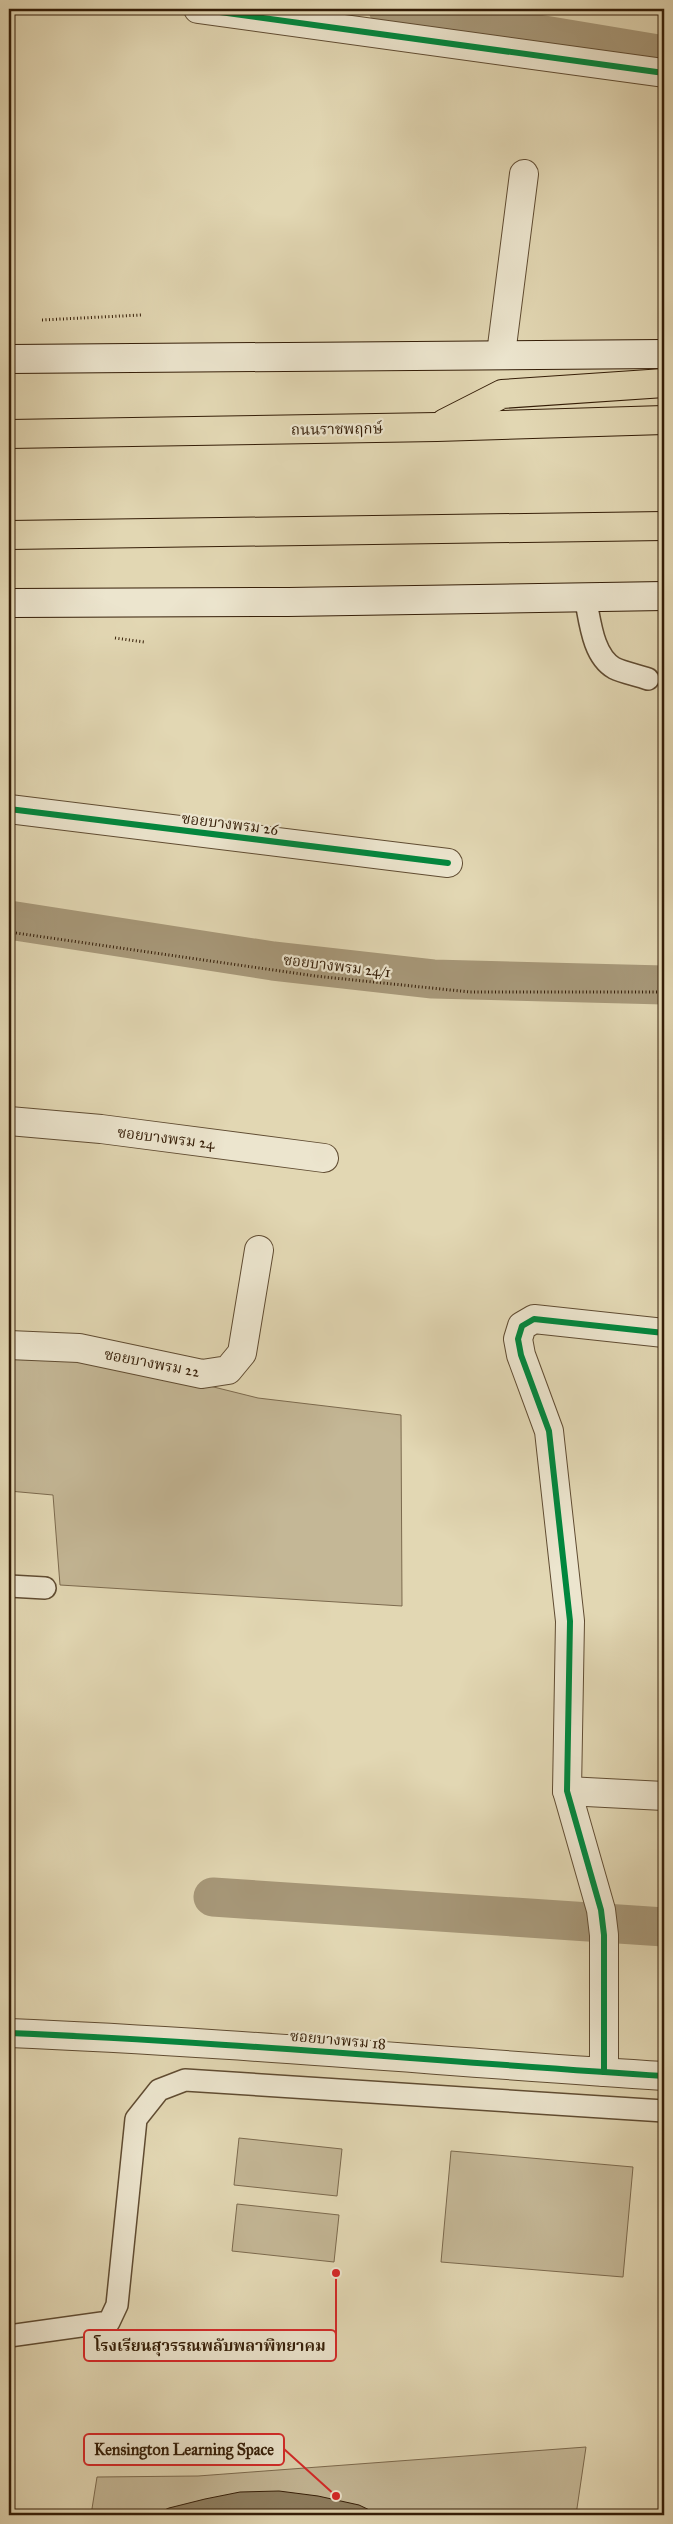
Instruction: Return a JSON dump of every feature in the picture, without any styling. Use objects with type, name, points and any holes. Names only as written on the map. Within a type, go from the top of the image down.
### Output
[{"type":"main road","points":[[437,427],[502,394],[664,383]]},
{"type":"main road","name":"ถนนราชพฤกษ์","points":[[9,434],[437,427],[664,420]]},
{"type":"main road","points":[[9,534],[664,526]]},
{"type":"street","points":[[198,9],[664,73]]},
{"type":"street","points":[[501,354],[524,174]]},
{"type":"street","points":[[9,359],[664,354]]},
{"type":"street","points":[[9,603],[288,602],[664,596]]},
{"type":"street","name":"ซอยบางพรม 26","points":[[9,810],[448,863]]},
{"type":"street","name":"ซอยบางพรม 24","points":[[9,1120],[91,1128],[324,1158]]},
{"type":"street","name":"ซอยบางพรม 22","points":[[9,1345],[79,1348],[202,1374],[228,1370],[242,1353],[259,1250]]},
{"type":"street","points":[[604,2072],[602,1923],[567,1791],[569,1612],[549,1431],[521,1355],[518,1339],[522,1326],[534,1319],[664,1333]]},
{"type":"street","points":[[567,1791],[664,1796]]},
{"type":"street","name":"ซอยบางพรม 18","points":[[9,2033],[243,2045],[664,2076]]},
{"type":"lane","points":[[585,597],[595,641],[601,654],[613,668],[648,679]]},
{"type":"lane","points":[[9,1586],[45,1588]]},
{"type":"lane","points":[[9,2336],[109,2322],[117,2305],[136,2119],[159,2090],[185,2080],[664,2111]]},
{"type":"path","points":[[42,320],[142,315]]},
{"type":"shaded area","points":[[9,1357],[93,1357],[258,1398],[401,1415],[402,1606],[60,1585],[53,1495],[9,1491]]},
{"type":"shaded area","points":[[239,2138],[342,2149],[337,2196],[234,2185]]},
{"type":"shaded area","points":[[451,2151],[633,2167],[623,2277],[441,2262]]},
{"type":"shaded area","points":[[237,2204],[339,2215],[334,2262],[232,2251]]},
{"type":"shaded area","points":[[586,2447],[576,2515],[91,2515],[97,2477],[198,2476]]},
{"type":"building","points":[[279,2491],[318,2496],[359,2505],[380,2515],[153,2515],[169,2508],[240,2492]]},
{"type":"waterway","points":[[388,9],[664,55]]},
{"type":"waterway","points":[[9,920],[273,961],[433,979],[664,985]]},
{"type":"waterway","points":[[213,1897],[664,1927]]},
{"type":"cycle path","points":[[198,9],[664,73]]},
{"type":"cycle path","points":[[9,809],[448,863]]},
{"type":"cycle path","points":[[604,2072],[604,1935],[601,1910],[567,1791],[570,1621],[549,1431],[521,1355],[518,1339],[522,1326],[534,1319],[664,1333]]},
{"type":"cycle path","points":[[9,2033],[255,2047],[664,2076]]},
{"type":"place","name":"โรงเรียนสุวรรณพลับพลาพิทยาคม","points":[[336,2273]]},
{"type":"place","name":"Kensington Learning Space","points":[[336,2496]]}]
